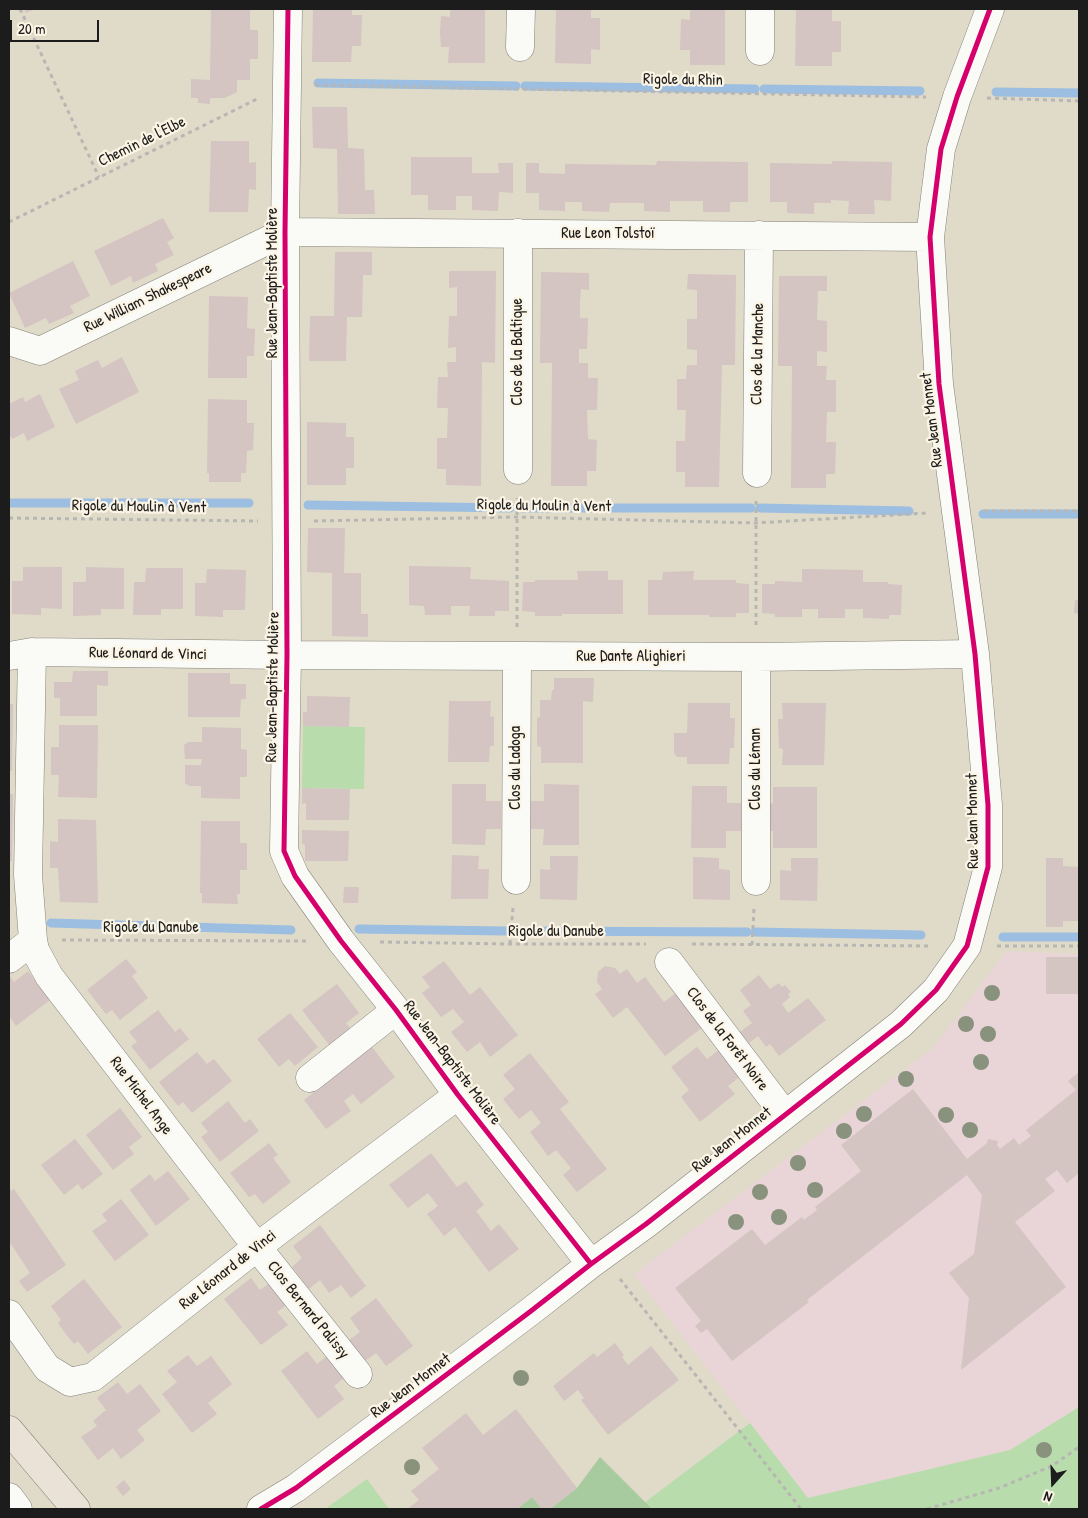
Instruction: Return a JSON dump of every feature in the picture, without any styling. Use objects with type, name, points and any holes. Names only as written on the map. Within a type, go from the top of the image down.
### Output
[{"type":"main road","points":[[9,1430],[76,1509]]},
{"type":"street","name":"Rue Jean-Baptiste Molière","points":[[288,9],[285,232],[287,655],[284,852],[295,876],[341,941],[591,1264]]},
{"type":"street","points":[[520,9],[520,47]]},
{"type":"street","points":[[760,9],[760,51]]},
{"type":"street","name":"Rue Jean Monnet","points":[[260,1509],[296,1488],[646,1224],[902,1024],[936,990],[967,946],[988,868],[988,805],[975,654],[939,384],[930,237],[941,149],[957,97],[990,9]]},
{"type":"street","name":"Rue Leon Tolstoï","points":[[285,232],[930,237]]},
{"type":"street","name":"Rue William Shakespeare","points":[[9,341],[40,351],[285,232]]},
{"type":"street","name":"Clos de la Baltique","points":[[518,233],[518,470]]},
{"type":"street","name":"Clos de la Manche","points":[[757,473],[759,235]]},
{"type":"street","name":"Rue Léonard de Vinci","points":[[20,654],[287,655]]},
{"type":"street","name":"Rue Michel Ange","points":[[20,654],[28,874],[35,950],[49,976],[257,1247]]},
{"type":"street","name":"Rue Dante Alighieri","points":[[287,655],[756,657],[975,654]]},
{"type":"street","name":"Clos du Ladoga","points":[[516,880],[517,656]]},
{"type":"street","name":"Clos du Léman","points":[[756,657],[756,881]]},
{"type":"street","points":[[9,959],[33,940]]},
{"type":"street","name":"Clos de la Forêt Noire","points":[[668,950],[785,1115]]},
{"type":"street","name":"Rue Jean-Baptiste Molière","points":[[310,1078],[396,1010]]},
{"type":"street","name":"Rue Léonard de Vinci","points":[[9,1314],[47,1368],[70,1382],[93,1377],[257,1247],[458,1094]]},
{"type":"street","name":"Clos Bernard Palissy","points":[[257,1247],[358,1374]]},
{"type":"street","points":[[9,1497],[18,1509]]},
{"type":"path","points":[[20,9],[99,177]]},
{"type":"path","points":[[517,656],[516,517],[518,470]]},
{"type":"path","points":[[756,657],[755,523],[757,473]]},
{"type":"path","points":[[510,944],[516,880]]},
{"type":"path","points":[[752,945],[756,881]]},
{"type":"path","points":[[618,1276],[801,1509]]},
{"type":"path","points":[[927,1509],[999,1488],[1044,1470],[1079,1447]]},
{"type":"shaded area","points":[[1007,951],[1079,954],[1079,1407],[1010,1450],[808,1498],[634,1274],[933,1048]]},
{"type":"green space","points":[[303,726],[365,727],[364,789],[302,788]]},
{"type":"green space","points":[[1079,1407],[1079,1509],[636,1509],[750,1423],[808,1498],[1010,1450]]},
{"type":"green space","points":[[600,1457],[652,1509],[550,1509],[577,1488]]},
{"type":"green space","points":[[367,1479],[389,1509],[325,1509]]},
{"type":"green space","points":[[532,1497],[542,1509],[517,1509]]},
{"type":"building","points":[[24,9],[35,9],[26,13]]},
{"type":"building","points":[[211,9],[250,9],[250,30],[258,30],[258,59],[250,59],[250,80],[237,80],[237,92],[225,98],[210,98],[210,104],[198,103],[198,98],[191,98],[191,79],[210,80]]},
{"type":"building","points":[[313,9],[352,9],[352,15],[362,15],[361,46],[352,46],[351,62],[312,62]]},
{"type":"building","points":[[450,9],[485,9],[485,63],[448,63],[449,47],[441,47],[440,32],[441,16],[450,17]]},
{"type":"building","points":[[556,9],[591,9],[591,18],[600,18],[600,50],[591,49],[591,64],[555,63]]},
{"type":"building","points":[[690,9],[725,9],[725,65],[690,65],[690,50],[680,50],[681,19],[690,20]]},
{"type":"building","points":[[796,9],[832,9],[832,21],[841,21],[841,52],[832,52],[832,66],[795,66]]},
{"type":"building","points":[[312,107],[347,107],[348,148],[364,149],[365,190],[374,190],[375,214],[338,214],[337,149],[313,148]]},
{"type":"building","points":[[211,141],[249,141],[249,163],[256,162],[256,190],[249,189],[248,212],[209,212]]},
{"type":"building","points":[[411,157],[472,157],[472,173],[499,173],[498,163],[513,163],[513,193],[499,192],[498,211],[472,210],[472,196],[456,196],[456,210],[428,210],[428,195],[411,195]]},
{"type":"building","points":[[657,161],[748,162],[748,202],[730,202],[730,212],[703,212],[703,201],[670,201],[670,212],[644,211],[644,203],[610,203],[609,212],[582,211],[582,202],[565,202],[565,211],[539,210],[539,193],[526,193],[526,163],[539,163],[539,173],[565,174],[565,164],[656,165]]},
{"type":"building","points":[[832,161],[892,162],[891,201],[874,200],[875,214],[848,214],[849,201],[831,200],[831,203],[814,203],[814,214],[787,213],[787,202],[770,202],[770,163],[832,164]]},
{"type":"building","points":[[163,218],[174,238],[167,242],[174,255],[155,264],[158,271],[133,283],[131,276],[111,286],[94,251]]},
{"type":"building","points":[[335,252],[372,252],[372,275],[363,275],[362,317],[347,317],[346,361],[309,361],[310,316],[334,316]]},
{"type":"building","points":[[73,261],[90,296],[70,306],[74,313],[49,324],[46,318],[25,328],[9,293]]},
{"type":"building","points":[[449,271],[496,271],[495,363],[482,362],[481,486],[446,485],[446,469],[437,469],[437,438],[447,438],[448,408],[437,408],[438,377],[448,377],[447,362],[456,362],[456,347],[448,348],[449,316],[457,316],[457,287],[449,288]]},
{"type":"building","points":[[541,272],[589,273],[589,290],[581,289],[580,303],[580,318],[588,318],[587,349],[579,349],[579,363],[588,363],[588,378],[598,378],[597,410],[587,410],[588,439],[597,440],[596,471],[587,471],[587,486],[551,486],[552,363],[540,363]]},
{"type":"building","points":[[688,274],[736,275],[735,365],[722,365],[719,487],[685,487],[685,472],[676,472],[676,441],[685,441],[686,410],[677,410],[677,379],[686,379],[687,365],[697,365],[697,350],[687,349],[687,319],[697,319],[697,290],[687,289]]},
{"type":"building","points":[[779,276],[827,276],[827,291],[818,291],[817,320],[827,321],[827,352],[817,351],[817,366],[827,366],[826,380],[836,380],[836,412],[827,412],[826,442],[836,442],[835,474],[826,474],[826,488],[791,488],[792,366],[778,366]]},
{"type":"building","points":[[209,296],[248,297],[247,328],[255,329],[254,356],[247,356],[247,378],[208,378]]},
{"type":"building","points":[[122,357],[139,392],[76,424],[59,389],[79,380],[75,371],[98,360],[102,368]]},
{"type":"building","points":[[40,394],[55,427],[27,441],[24,433],[12,439],[9,433],[9,404],[23,397],[25,402]]},
{"type":"building","points":[[208,399],[247,400],[247,423],[254,423],[253,450],[247,451],[246,473],[241,473],[241,482],[209,482],[209,473],[207,473]]},
{"type":"building","points":[[307,422],[346,423],[346,437],[354,437],[354,468],[346,468],[346,485],[307,485]]},
{"type":"building","points":[[308,528],[345,528],[344,573],[361,573],[361,614],[368,614],[368,637],[332,636],[332,573],[307,572]]},
{"type":"building","points":[[409,566],[471,567],[470,579],[509,581],[509,611],[495,611],[495,616],[469,616],[470,606],[451,606],[451,615],[425,615],[424,606],[409,605]]},
{"type":"building","points":[[23,567],[62,567],[62,609],[41,608],[41,615],[12,614],[12,581],[23,581]]},
{"type":"building","points":[[86,567],[124,568],[124,609],[101,609],[101,615],[73,616],[73,582],[86,582]]},
{"type":"building","points":[[146,568],[183,568],[183,609],[161,609],[161,615],[133,615],[134,582],[145,582]]},
{"type":"building","points":[[207,569],[246,570],[245,610],[223,610],[223,617],[195,616],[195,583],[206,583]]},
{"type":"building","points":[[802,569],[863,570],[863,582],[888,582],[888,584],[902,585],[901,615],[889,615],[889,619],[863,618],[863,609],[845,609],[845,618],[818,618],[818,609],[802,609],[802,617],[775,617],[775,614],[762,613],[762,584],[775,584],[775,581],[802,582]]},
{"type":"building","points":[[577,571],[608,571],[608,580],[623,580],[623,614],[535,616],[535,612],[522,611],[523,582],[535,582],[535,580],[578,580]]},
{"type":"building","points":[[694,571],[693,580],[736,580],[736,583],[749,584],[749,613],[736,613],[736,617],[648,615],[648,580],[662,580],[663,572]]},
{"type":"building","points":[[1075,600],[1079,600],[1079,614],[1074,613]]},
{"type":"building","points":[[73,671],[108,671],[108,686],[97,685],[97,716],[60,716],[60,698],[54,698],[54,682],[72,682]]},
{"type":"building","points":[[188,673],[230,673],[230,684],[246,684],[246,699],[241,699],[240,717],[188,717]]},
{"type":"building","points":[[554,678],[594,678],[593,702],[583,701],[583,763],[541,763],[541,747],[537,746],[537,718],[540,717],[540,700],[551,700],[552,690],[554,690]]},
{"type":"building","points":[[307,696],[350,697],[349,727],[303,726],[303,712],[307,712]]},
{"type":"building","points":[[449,701],[491,701],[490,717],[494,716],[494,746],[490,746],[489,762],[448,762]]},
{"type":"building","points":[[688,703],[730,703],[730,718],[735,718],[734,748],[730,748],[729,764],[687,764],[687,757],[677,757],[674,753],[674,733],[687,733]]},
{"type":"building","points":[[782,703],[826,703],[824,765],[782,765],[783,749],[779,748],[778,719],[783,719]]},
{"type":"building","points":[[9,704],[13,704],[12,771],[9,771]]},
{"type":"building","points":[[59,725],[98,725],[97,798],[58,797],[59,775],[51,775],[51,747],[59,747]]},
{"type":"building","points":[[202,727],[241,728],[241,749],[247,750],[247,777],[240,777],[240,799],[201,798],[201,786],[189,786],[185,783],[185,765],[201,765],[202,759],[185,759],[184,745],[188,742],[202,742]]},
{"type":"building","points":[[452,784],[486,784],[486,801],[501,801],[501,829],[486,829],[485,845],[452,844]]},
{"type":"building","points":[[544,784],[579,785],[579,845],[543,845],[544,829],[528,829],[528,801],[544,801]]},
{"type":"building","points":[[692,786],[727,786],[727,803],[741,803],[741,831],[726,831],[726,848],[691,848]]},
{"type":"building","points":[[773,787],[817,787],[817,848],[773,848],[773,831],[770,831],[770,804],[773,803]]},
{"type":"building","points":[[302,788],[350,789],[349,820],[306,820],[306,803],[302,804]]},
{"type":"building","points":[[9,794],[13,794],[12,861],[9,861]]},
{"type":"building","points":[[58,819],[96,820],[98,903],[60,902],[58,868],[50,868],[50,841],[58,842]]},
{"type":"building","points":[[201,821],[240,821],[240,843],[247,843],[247,870],[240,870],[240,894],[237,894],[238,904],[202,903],[202,893],[200,893]]},
{"type":"building","points":[[302,830],[349,831],[348,861],[305,861],[305,845],[302,844]]},
{"type":"building","points":[[452,855],[479,856],[478,869],[489,869],[488,899],[451,899]]},
{"type":"building","points":[[550,856],[578,856],[577,900],[540,899],[540,869],[550,870]]},
{"type":"building","points":[[693,857],[719,858],[719,869],[730,870],[730,900],[693,899]]},
{"type":"building","points":[[791,858],[818,858],[817,901],[780,900],[780,870],[791,871]]},
{"type":"building","points":[[1046,858],[1063,858],[1063,866],[1079,867],[1079,921],[1063,921],[1063,927],[1046,927]]},
{"type":"building","points":[[344,887],[359,887],[358,903],[343,903]]},
{"type":"building","points":[[1046,957],[1079,957],[1079,994],[1046,994]]},
{"type":"building","points":[[126,959],[137,972],[132,976],[148,998],[120,1020],[112,1010],[106,1014],[87,990]]},
{"type":"building","points":[[444,961],[470,995],[480,987],[518,1035],[490,1057],[480,1042],[467,1052],[451,1032],[464,1022],[453,1009],[441,1017],[422,993],[430,987],[422,977]]},
{"type":"building","points":[[605,966],[615,968],[620,974],[627,969],[637,983],[645,977],[664,1002],[676,993],[703,1027],[665,1056],[627,1007],[613,1018],[595,994],[602,989],[597,982],[598,972]]},
{"type":"building","points":[[28,971],[50,1000],[16,1026],[9,1016],[9,975],[14,982]]},
{"type":"building","points":[[759,975],[770,989],[779,983],[782,987],[785,985],[791,992],[788,994],[790,997],[782,1004],[788,1013],[808,998],[826,1020],[779,1056],[770,1044],[766,1047],[758,1036],[749,1043],[740,1032],[752,1023],[743,1011],[751,1005],[740,990]]},
{"type":"building","points":[[337,984],[359,1013],[346,1023],[351,1029],[330,1046],[302,1010]]},
{"type":"building","points":[[158,1010],[175,1032],[180,1028],[189,1039],[150,1070],[131,1046],[137,1042],[129,1032]]},
{"type":"building","points":[[290,1013],[318,1047],[295,1066],[289,1059],[279,1067],[257,1039]]},
{"type":"building","points":[[372,1047],[395,1077],[361,1104],[353,1094],[344,1101],[351,1111],[326,1129],[304,1100]]},
{"type":"building","points":[[697,1047],[707,1059],[720,1049],[741,1076],[728,1086],[735,1094],[700,1122],[681,1097],[689,1090],[671,1067]]},
{"type":"building","points":[[197,1052],[207,1064],[214,1059],[232,1081],[192,1113],[183,1102],[178,1106],[159,1082]]},
{"type":"building","points":[[530,1053],[569,1102],[560,1109],[607,1169],[577,1192],[563,1175],[571,1168],[556,1150],[548,1156],[530,1132],[541,1123],[531,1110],[519,1119],[503,1099],[515,1089],[503,1075]]},
{"type":"building","points":[[1079,1072],[1079,1173],[1067,1183],[1057,1170],[1045,1179],[1055,1191],[1015,1222],[1066,1287],[961,1370],[969,1298],[949,1273],[974,1254],[982,1195],[967,1175],[807,1300],[809,1302],[732,1361],[707,1329],[701,1333],[695,1326],[701,1321],[675,1288],[752,1229],[765,1245],[802,1217],[804,1220],[817,1210],[815,1207],[861,1171],[841,1145],[913,1089],[967,1159],[987,1143],[988,1139],[998,1141],[997,1145],[1000,1149],[1014,1138],[1019,1145],[1031,1136],[1026,1130],[1076,1090],[1068,1081]]},
{"type":"building","points":[[228,1101],[245,1123],[250,1119],[259,1131],[220,1162],[201,1137],[208,1132],[201,1123]]},
{"type":"building","points":[[120,1108],[142,1137],[129,1147],[134,1154],[113,1170],[86,1135]]},
{"type":"building","points":[[75,1139],[103,1174],[82,1190],[78,1184],[64,1195],[41,1165]]},
{"type":"building","points":[[269,1143],[278,1155],[273,1158],[291,1182],[263,1204],[255,1194],[249,1197],[230,1173]]},
{"type":"building","points":[[431,1153],[457,1187],[466,1181],[484,1205],[476,1211],[491,1231],[499,1224],[519,1249],[489,1272],[455,1227],[444,1236],[427,1214],[438,1206],[428,1193],[408,1208],[389,1185]]},
{"type":"building","points":[[168,1171],[190,1199],[156,1226],[130,1190],[150,1174],[155,1181]]},
{"type":"building","points":[[9,1188],[11,1191],[14,1189],[66,1265],[27,1292],[19,1281],[30,1273],[11,1244],[9,1246]]},
{"type":"building","points":[[121,1199],[149,1235],[115,1261],[92,1231],[107,1221],[102,1214]]},
{"type":"building","points":[[320,1225],[366,1286],[351,1298],[341,1285],[329,1293],[320,1280],[309,1289],[292,1267],[302,1258],[293,1246]]},
{"type":"building","points":[[251,1278],[260,1290],[271,1282],[288,1304],[277,1312],[288,1325],[261,1345],[224,1299]]},
{"type":"building","points":[[84,1279],[122,1327],[88,1354],[78,1341],[74,1344],[65,1333],[58,1323],[61,1320],[51,1306]]},
{"type":"building","points":[[376,1298],[413,1346],[386,1366],[376,1353],[365,1361],[349,1340],[360,1332],[350,1318]]},
{"type":"building","points":[[615,1343],[624,1355],[622,1357],[628,1365],[651,1346],[679,1380],[608,1435],[581,1400],[584,1398],[578,1390],[564,1401],[553,1386],[594,1353],[597,1357]]},
{"type":"building","points":[[307,1351],[317,1364],[327,1356],[344,1378],[334,1386],[344,1399],[318,1419],[281,1371]]},
{"type":"building","points":[[188,1355],[197,1366],[211,1356],[232,1384],[208,1403],[217,1414],[192,1433],[162,1394],[177,1382],[167,1371]]},
{"type":"building","points":[[118,1382],[127,1394],[140,1384],[161,1411],[137,1430],[145,1440],[121,1459],[113,1448],[98,1460],[81,1437],[97,1426],[93,1421],[106,1410],[97,1398]]},
{"type":"building","points":[[516,1409],[577,1488],[550,1509],[542,1509],[532,1497],[517,1509],[407,1509],[419,1500],[411,1491],[439,1469],[422,1448],[466,1413],[483,1435]]},
{"type":"building","points":[[124,1480],[131,1489],[123,1496],[116,1487]]},
{"type":"waterway","points":[[318,83],[516,86]]},
{"type":"waterway","points":[[525,86],[755,89]]},
{"type":"waterway","points":[[764,89],[920,91]]},
{"type":"waterway","points":[[996,92],[1079,93]]},
{"type":"waterway","points":[[9,503],[249,503]]},
{"type":"waterway","points":[[308,505],[510,508]]},
{"type":"waterway","points":[[522,508],[751,508]]},
{"type":"waterway","points":[[760,508],[909,511]]},
{"type":"waterway","points":[[983,514],[1079,514]]},
{"type":"waterway","points":[[51,923],[291,930]]},
{"type":"waterway","points":[[359,929],[506,931]]},
{"type":"waterway","points":[[515,931],[747,932]]},
{"type":"waterway","points":[[755,932],[921,935]]},
{"type":"waterway","points":[[1003,937],[1079,937]]},
{"type":"cycle path","points":[[288,9],[285,232],[287,655],[284,851],[295,876],[341,941],[396,1010],[458,1095],[591,1264]]},
{"type":"cycle path","points":[[261,1509],[296,1488],[646,1224],[901,1024],[936,990],[967,946],[988,867],[988,805],[975,654],[939,384],[930,237],[941,149],[957,97],[990,9]]}]
